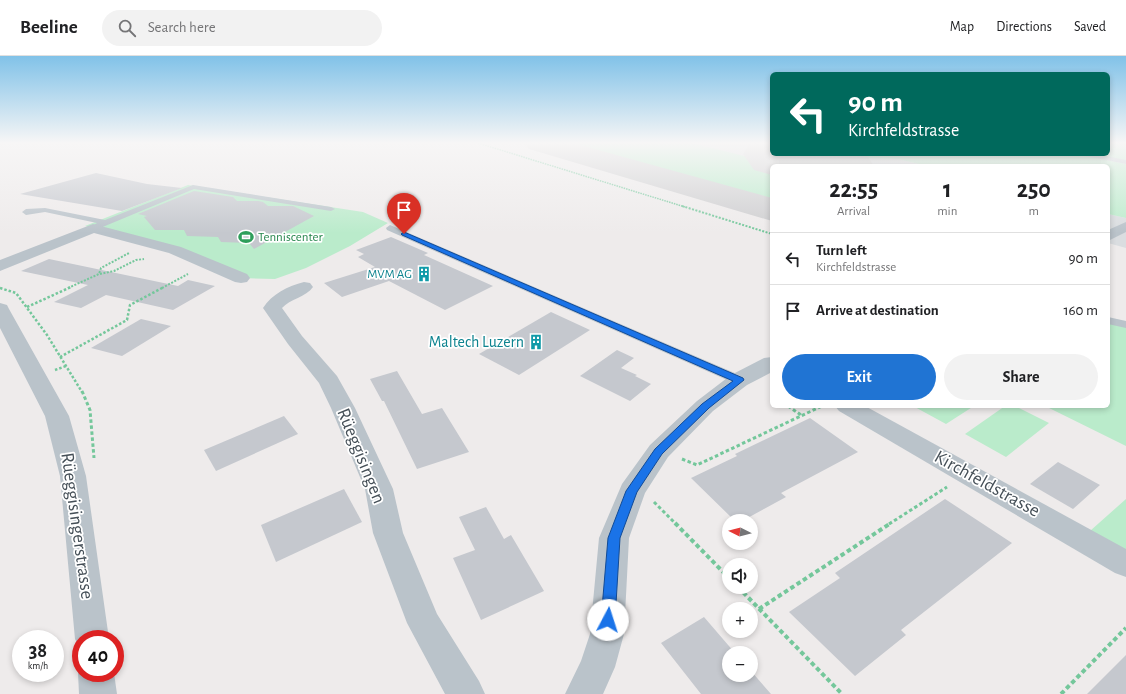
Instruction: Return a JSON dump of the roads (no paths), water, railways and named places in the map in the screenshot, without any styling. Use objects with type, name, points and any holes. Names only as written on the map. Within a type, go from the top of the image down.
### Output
[{"type":"street","points":[[0,266],[100,225],[175,250],[241,278]]},
{"type":"street","points":[[1110,235],[1126,226]]},
{"type":"street","name":"Rüeggisingen","points":[[304,287],[285,296],[272,308],[291,336],[329,381],[343,408],[379,489],[388,534],[424,623],[466,694]]},
{"type":"street","name":"Rüeggisingerstrasse","points":[[8,301],[57,416],[73,476],[91,630]]},
{"type":"street","points":[[584,694],[597,667],[606,634],[614,538],[632,491],[659,451],[705,406],[739,380],[770,364]]},
{"type":"street","name":"Kirchfeldstrasse","points":[[851,408],[1126,564]]},
{"type":"street","points":[[97,682],[98,694]]},
{"type":"lane","points":[[26,212],[45,210],[100,225],[193,187],[330,209]]},
{"type":"lane","points":[[390,228],[739,380]]},
{"type":"lane","points":[[1110,321],[1126,325]]},
{"type":"place","name":"Tenniscenter","points":[[246,237]]},
{"type":"place","name":"MVM AG","points":[[424,274]]},
{"type":"place","name":"Maltech Luzern","points":[[536,342]]}]
